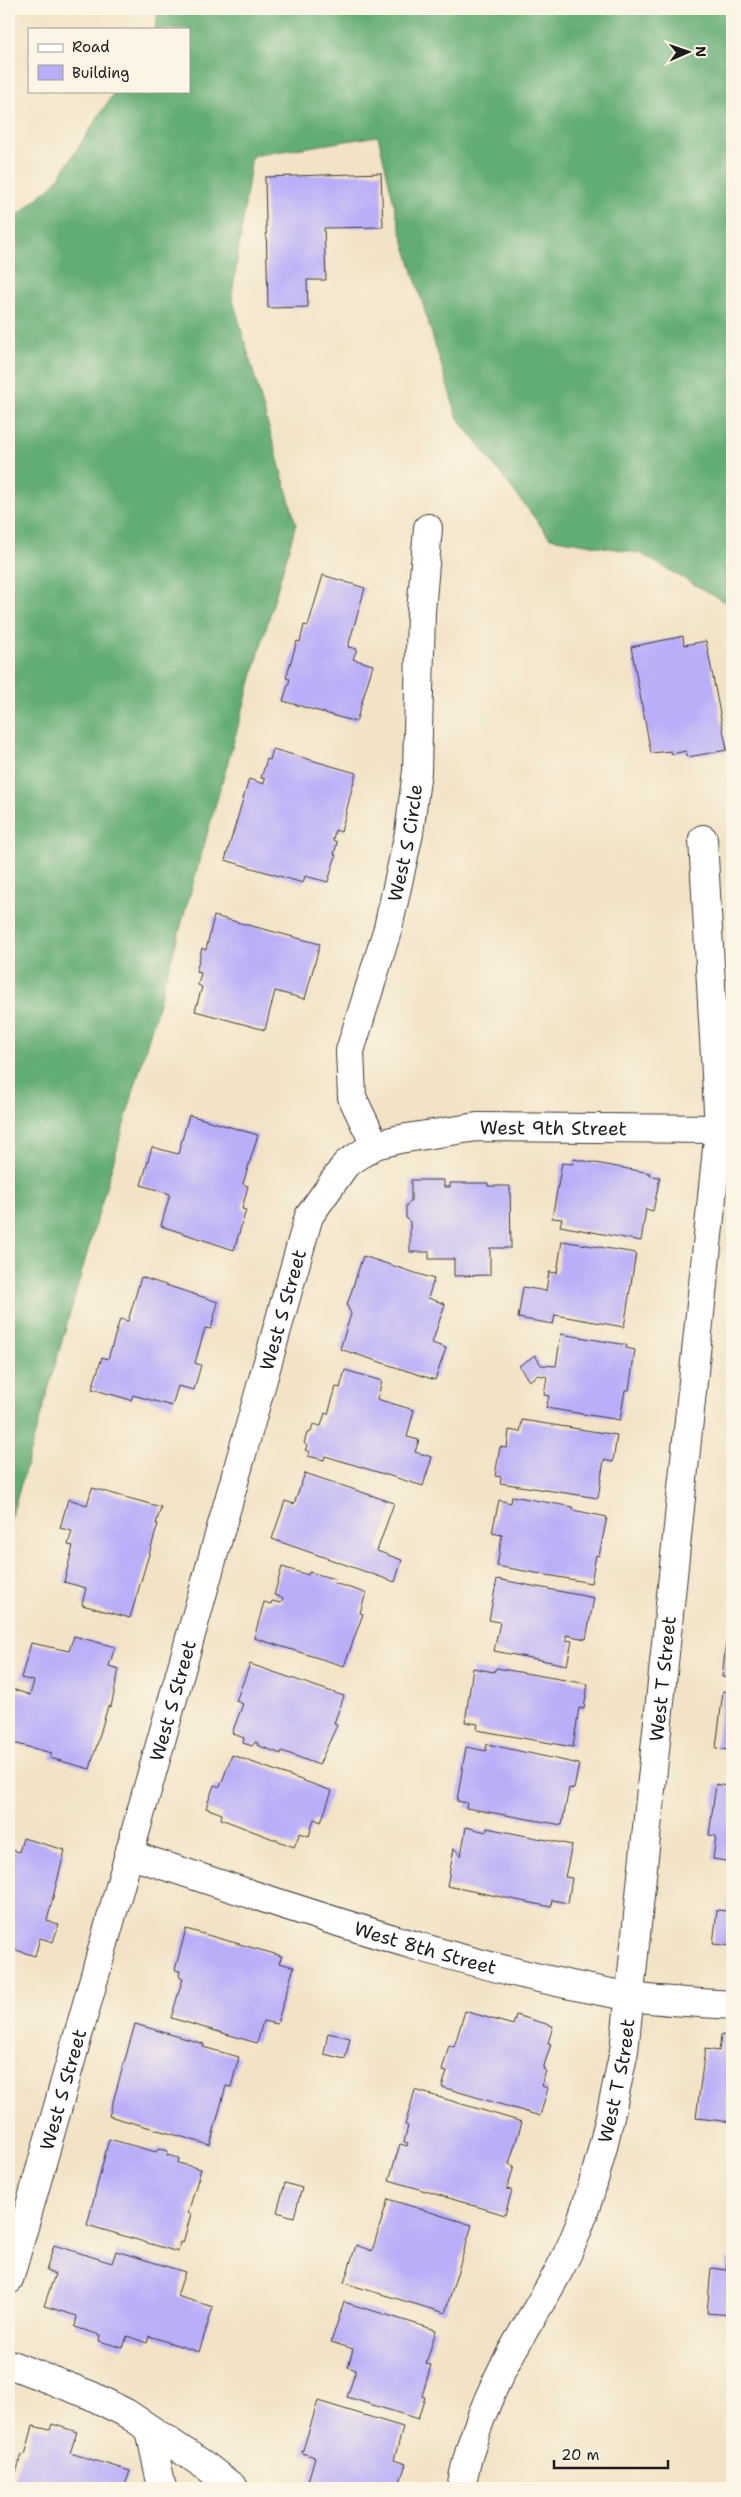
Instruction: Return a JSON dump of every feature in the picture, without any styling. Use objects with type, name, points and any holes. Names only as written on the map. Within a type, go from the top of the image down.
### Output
[{"type":"street","name":"West S Circle","points":[[375,1145],[352,1097],[350,1051],[388,928],[409,833],[417,771],[421,612],[428,528]]},
{"type":"street","name":"West T Street","points":[[461,2488],[464,2472],[482,2418],[502,2371],[551,2286],[579,2225],[609,2122],[624,2051],[628,1996],[726,1127],[703,839]]},
{"type":"street","name":"West 9th Street","points":[[375,1145],[419,1135],[477,1126],[726,1127]]},
{"type":"street","name":"West S Street","points":[[9,2280],[309,1216],[346,1164],[375,1145]]},
{"type":"street","name":"West 8th Street","points":[[128,1854],[370,1932],[496,1969],[628,1996],[732,2005]]},
{"type":"street","points":[[9,2364],[90,2395],[126,2413],[207,2467],[234,2488]]},
{"type":"street","points":[[150,2430],[162,2488]]},
{"type":"green space","points":[[159,9],[732,9],[732,606],[639,553],[550,538],[457,417],[400,229],[378,136],[252,156],[232,296],[296,524],[9,1526],[9,223],[55,183],[114,92],[190,92],[190,28],[155,28]]},
{"type":"building","points":[[381,173],[383,227],[324,228],[326,280],[307,280],[308,307],[268,308],[265,177]]},
{"type":"building","points":[[323,575],[365,588],[348,647],[357,649],[353,659],[373,665],[356,722],[283,701],[290,679],[286,678],[297,641],[300,642],[304,625],[308,626]]},
{"type":"building","points":[[683,636],[684,645],[706,641],[727,750],[688,757],[686,751],[672,754],[671,751],[651,753],[631,647]]},
{"type":"building","points":[[273,749],[356,773],[341,832],[335,830],[333,840],[337,842],[334,855],[336,855],[328,882],[305,876],[303,883],[225,860],[249,779],[264,784],[265,779],[261,778],[267,759],[270,760]]},
{"type":"building","points":[[214,916],[320,944],[305,999],[275,991],[265,1030],[195,1011],[202,987],[198,985],[201,973],[196,972],[202,948],[206,950]]},
{"type":"building","points":[[189,1115],[258,1135],[243,1184],[248,1186],[242,1209],[246,1210],[234,1250],[161,1226],[170,1194],[141,1185],[152,1147],[178,1154]]},
{"type":"building","points":[[574,1159],[650,1173],[650,1176],[660,1177],[653,1211],[646,1209],[641,1241],[560,1226],[562,1219],[552,1218],[562,1163],[573,1164]]},
{"type":"building","points":[[411,1180],[444,1180],[444,1187],[450,1187],[450,1183],[488,1183],[488,1186],[510,1186],[511,1248],[490,1248],[490,1275],[454,1276],[454,1259],[429,1259],[429,1252],[410,1252],[410,1222],[406,1218],[406,1206],[411,1200]]},
{"type":"building","points":[[562,1241],[636,1253],[624,1327],[555,1315],[553,1324],[518,1318],[523,1287],[546,1291],[549,1272],[557,1273]]},
{"type":"building","points":[[363,1256],[434,1279],[428,1298],[445,1304],[432,1343],[446,1348],[435,1380],[340,1349],[351,1314],[347,1305]]},
{"type":"building","points":[[141,1277],[218,1302],[211,1329],[205,1328],[195,1363],[201,1365],[194,1390],[178,1386],[172,1406],[133,1395],[131,1400],[92,1389],[102,1357],[108,1359],[120,1319],[128,1321]]},
{"type":"building","points":[[561,1334],[627,1345],[626,1348],[635,1350],[629,1390],[625,1390],[620,1420],[546,1408],[549,1396],[544,1395],[547,1377],[538,1375],[529,1381],[519,1366],[535,1355],[541,1365],[556,1366]]},
{"type":"building","points":[[345,1370],[382,1381],[377,1399],[414,1410],[407,1437],[419,1440],[415,1452],[432,1457],[423,1486],[325,1456],[324,1460],[308,1456],[310,1452],[305,1450],[307,1446],[304,1443],[307,1433],[311,1432],[313,1424],[321,1426],[325,1413],[328,1414],[336,1387],[340,1388]]},
{"type":"building","points":[[522,1420],[617,1435],[613,1462],[604,1460],[598,1498],[500,1483],[501,1477],[495,1476],[500,1447],[507,1448],[509,1430],[520,1432]]},
{"type":"building","points":[[305,1473],[394,1503],[377,1551],[402,1560],[395,1582],[272,1539],[285,1501],[294,1504]]},
{"type":"building","points":[[92,1488],[161,1507],[156,1524],[158,1524],[130,1618],[82,1605],[86,1588],[64,1582],[73,1546],[68,1545],[72,1531],[60,1528],[68,1499],[87,1505]]},
{"type":"building","points":[[512,1496],[573,1507],[573,1510],[607,1517],[599,1556],[596,1555],[591,1583],[497,1566],[502,1535],[492,1533],[499,1500],[511,1503]]},
{"type":"building","points":[[282,1567],[308,1575],[309,1572],[335,1579],[334,1583],[366,1593],[360,1613],[363,1614],[344,1666],[254,1638],[264,1602],[271,1604],[272,1601],[281,1603],[283,1598],[274,1595]]},
{"type":"building","points":[[497,1579],[594,1598],[586,1639],[566,1635],[566,1640],[572,1641],[567,1665],[494,1651],[500,1622],[489,1620]]},
{"type":"building","points":[[74,1636],[115,1647],[109,1666],[119,1669],[111,1707],[108,1706],[90,1769],[50,1758],[52,1753],[9,1742],[14,1724],[9,1723],[9,1701],[12,1689],[30,1695],[34,1681],[21,1678],[31,1643],[69,1651]]},
{"type":"building","points":[[726,1643],[732,1644],[732,1678],[722,1677]]},
{"type":"building","points":[[250,1664],[344,1696],[334,1723],[337,1725],[319,1765],[282,1751],[281,1754],[257,1745],[258,1743],[255,1742],[252,1746],[243,1743],[244,1738],[232,1733],[243,1704],[236,1701]]},
{"type":"building","points":[[473,1668],[494,1672],[496,1668],[588,1684],[584,1709],[579,1708],[573,1747],[477,1730],[478,1724],[465,1722]]},
{"type":"building","points":[[723,1691],[732,1692],[732,1768],[727,1767],[729,1750],[716,1748]]},
{"type":"building","points":[[487,1744],[579,1764],[574,1789],[569,1788],[562,1825],[466,1808],[467,1803],[457,1801],[466,1747],[486,1751]]},
{"type":"building","points":[[232,1755],[332,1791],[321,1822],[314,1819],[309,1836],[300,1833],[294,1847],[221,1819],[222,1814],[206,1808],[214,1785],[220,1787]]},
{"type":"building","points":[[716,1784],[732,1787],[732,1862],[713,1859],[716,1836],[709,1835]]},
{"type":"building","points":[[466,1827],[486,1832],[487,1828],[572,1845],[565,1877],[572,1878],[568,1903],[552,1900],[551,1907],[447,1886],[454,1848],[461,1856]]},
{"type":"building","points":[[23,1838],[65,1850],[47,1921],[59,1924],[53,1942],[40,1938],[35,1956],[9,1948],[9,1849],[19,1852]]},
{"type":"building","points":[[729,1889],[732,1889],[732,1946],[713,1944],[717,1910],[727,1911]]},
{"type":"building","points":[[186,1929],[282,1956],[279,1963],[294,1967],[277,2024],[263,2021],[257,2043],[171,2018],[183,1978],[179,1976],[180,1971],[175,1970]]},
{"type":"building","points":[[465,2011],[513,2025],[516,2015],[553,2026],[548,2043],[551,2044],[543,2069],[546,2070],[542,2086],[548,2088],[540,2116],[442,2087],[447,2072],[442,2071],[449,2045],[454,2047]]},
{"type":"building","points":[[135,2024],[204,2044],[203,2047],[239,2057],[231,2087],[226,2086],[210,2145],[109,2116]]},
{"type":"building","points":[[328,2033],[350,2038],[345,2059],[324,2054]]},
{"type":"building","points":[[721,2035],[732,2036],[732,2122],[696,2118],[705,2049],[719,2051]]},
{"type":"building","points":[[415,2090],[522,2122],[509,2164],[514,2166],[507,2189],[512,2190],[505,2215],[389,2180],[400,2144],[407,2146],[408,2143],[404,2142],[408,2126],[405,2125]]},
{"type":"building","points":[[109,2139],[156,2152],[158,2148],[168,2151],[167,2155],[179,2158],[178,2163],[201,2169],[188,2213],[191,2214],[183,2243],[180,2242],[178,2252],[87,2225]]},
{"type":"building","points":[[729,2160],[732,2160],[732,2181],[727,2181]]},
{"type":"building","points":[[285,2183],[302,2188],[294,2217],[277,2212]]},
{"type":"building","points":[[388,2199],[472,2225],[445,2313],[344,2283],[356,2245],[372,2251]]},
{"type":"building","points":[[54,2245],[112,2263],[116,2251],[185,2272],[177,2296],[213,2307],[199,2352],[149,2336],[147,2343],[127,2336],[123,2348],[99,2341],[100,2335],[75,2327],[77,2316],[44,2306],[55,2274],[46,2271]]},
{"type":"building","points":[[727,2259],[732,2259],[732,2315],[707,2313],[711,2268],[726,2270]]},
{"type":"building","points":[[344,2302],[436,2330],[426,2364],[431,2365],[422,2396],[425,2397],[418,2419],[347,2397],[356,2370],[348,2367],[353,2349],[331,2342]]},
{"type":"building","points":[[318,2401],[403,2427],[394,2460],[406,2464],[398,2488],[391,2486],[390,2488],[331,2488],[308,2481],[315,2457],[302,2453]]},
{"type":"building","points":[[52,2424],[77,2432],[70,2453],[130,2471],[124,2488],[11,2488],[22,2454],[25,2455],[33,2426],[50,2430]]}]
